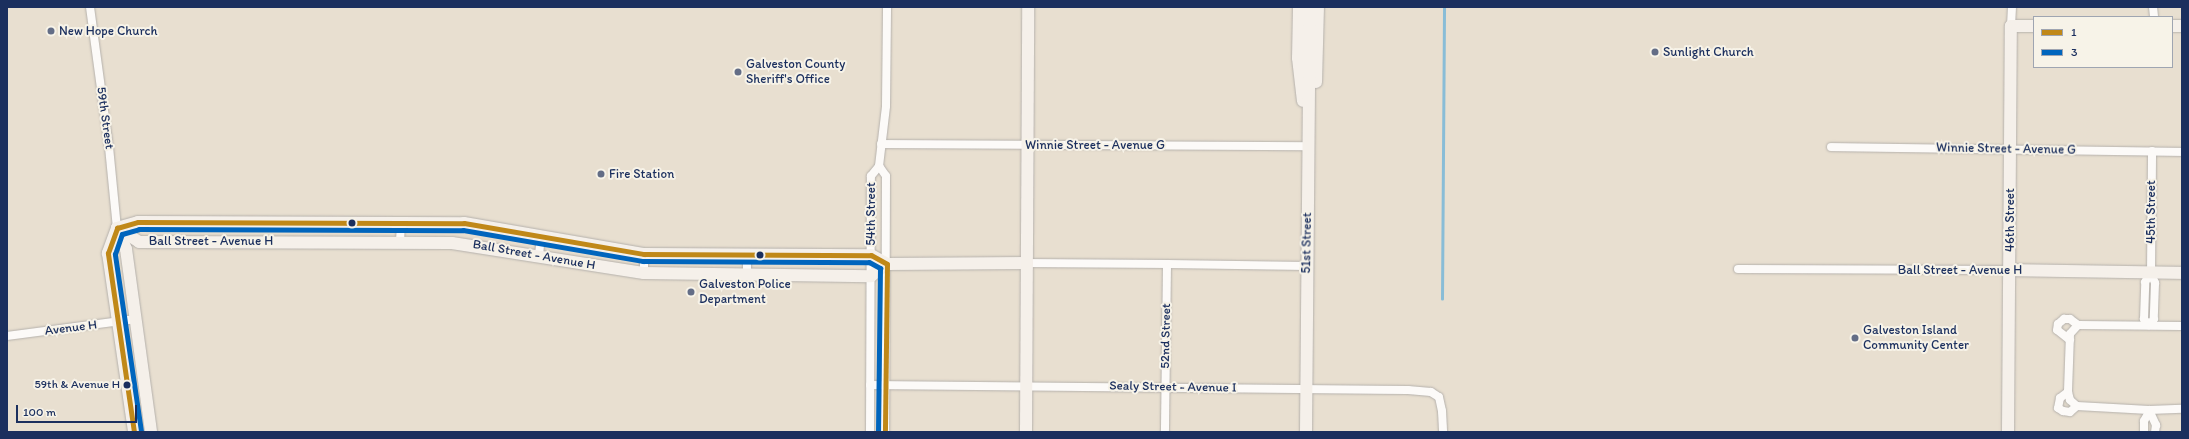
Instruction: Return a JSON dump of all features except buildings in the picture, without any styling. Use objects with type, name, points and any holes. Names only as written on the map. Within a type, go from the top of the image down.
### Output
[{"type":"street","name":"59th Street","points":[[90,7],[109,147],[117,228],[126,249],[151,432]]},
{"type":"street","name":"54th Street","points":[[870,432],[871,176],[879,166],[886,106],[888,7]]},
{"type":"street","points":[[1026,432],[1028,7]]},
{"type":"street","points":[[1299,7],[1301,89],[1308,126]]},
{"type":"street","name":"51st Street","points":[[1306,432],[1310,7]]},
{"type":"street","points":[[1308,126],[1317,80],[1318,7]]},
{"type":"street","name":"46th Street","points":[[2008,432],[2012,7]]},
{"type":"street","points":[[2012,26],[2033,26]]},
{"type":"street","name":"Winnie Street - Avenue G","points":[[881,144],[1308,146]]},
{"type":"street","name":"Winnie Street - Avenue G","points":[[1831,147],[2011,148],[2182,152]]},
{"type":"street","name":"45th Street","points":[[2149,325],[2154,319],[2155,283],[2151,273],[2152,151]]},
{"type":"street","name":"54th Street","points":[[879,166],[886,176],[887,264],[885,432]]},
{"type":"street","name":"Ball Street - Avenue H","points":[[117,228],[138,222],[401,223],[484,225],[644,254],[871,255],[887,264],[1027,263]]},
{"type":"street","points":[[268,223],[268,241]]},
{"type":"street","points":[[400,242],[401,223]]},
{"type":"street","name":"59th Street","points":[[117,228],[108,253],[134,432]]},
{"type":"street","name":"Ball Street - Avenue H","points":[[117,228],[139,242],[400,242],[481,245],[644,273],[748,273],[871,276]]},
{"type":"street","points":[[538,255],[541,236]]},
{"type":"street","points":[[644,254],[644,273]]},
{"type":"street","points":[[747,254],[748,273]]},
{"type":"street","points":[[1027,263],[1307,266]]},
{"type":"street","points":[[871,276],[887,264]]},
{"type":"street","name":"52nd Street","points":[[1165,432],[1164,387],[1167,264]]},
{"type":"street","name":"Ball Street - Avenue H","points":[[1738,269],[2010,270],[2182,273]]},
{"type":"street","name":"Avenue H","points":[[7,336],[136,319]]},
{"type":"street","points":[[2070,340],[2057,330],[2058,324],[2064,319],[2070,320],[2075,327]]},
{"type":"street","points":[[2075,327],[2149,325],[2182,326]]},
{"type":"street","points":[[2075,327],[2070,340],[2069,396],[2077,406]]},
{"type":"street","name":"Sealy Street - Avenue I","points":[[870,386],[1164,387],[1431,392],[1439,397],[1443,432]]},
{"type":"street","points":[[2069,396],[2060,398],[2058,408],[2063,412],[2070,412],[2077,406],[2149,411],[2182,409]]},
{"type":"street","points":[[131,412],[148,410]]},
{"type":"street","points":[[2144,432],[2144,421],[2149,411]]},
{"type":"street","points":[[2149,411],[2156,425],[2155,432]]},
{"type":"waterway","points":[[1442,299],[1444,7]]},
{"type":"transit line","name":"1","points":[[134,432],[108,253],[117,228],[138,222],[464,223],[644,254],[871,255],[887,264],[885,432]]},
{"type":"transit line","name":"3","points":[[141,431],[115,254],[122,234],[139,229],[463,230],[643,261],[869,262],[880,268],[878,432]]},
{"type":"place","name":"New Hope Church","points":[[51,31]]},
{"type":"place","name":"Sunlight Church","points":[[1655,52]]},
{"type":"place","name":"Galveston County Sheriff's Office","points":[[738,72]]},
{"type":"place","name":"Fire Station","points":[[601,174]]},
{"type":"place","name":"Galveston Police Department","points":[[691,292]]},
{"type":"place","name":"Galveston Island Community Center","points":[[1855,338]]},
{"type":"place","name":"59th & Avenue H","points":[[127,385]]}]
